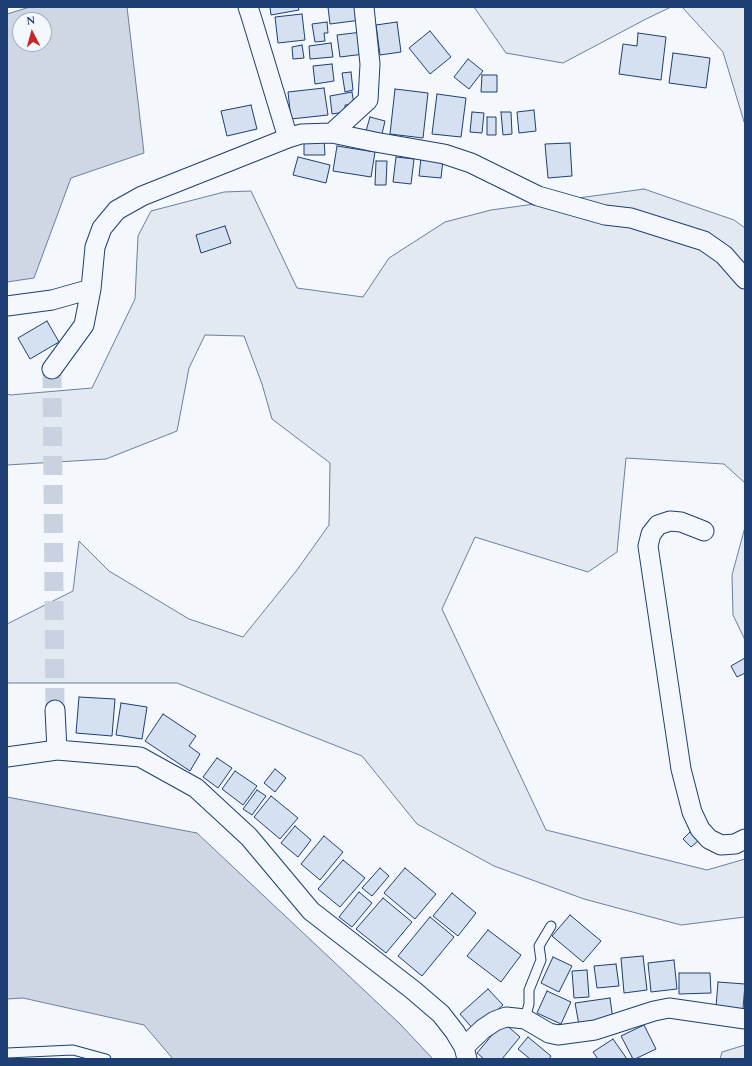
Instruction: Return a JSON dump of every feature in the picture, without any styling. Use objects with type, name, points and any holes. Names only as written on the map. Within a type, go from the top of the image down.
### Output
[{"type":"street","points":[[248,7],[288,138]]},
{"type":"street","points":[[332,133],[368,100],[370,64],[364,7]]},
{"type":"street","points":[[52,369],[84,325],[91,289],[96,247],[102,228],[117,210],[142,196],[301,134],[332,133],[444,154],[471,163],[538,196],[605,215],[631,218],[704,241],[724,255],[745,279]]},
{"type":"street","points":[[7,306],[52,300],[91,289]]},
{"type":"street","points":[[704,531],[682,522],[670,521],[658,525],[651,534],[648,546],[681,769],[692,812],[700,829],[709,839],[721,845],[735,844],[745,839]]},
{"type":"street","points":[[55,710],[57,750]]},
{"type":"street","points":[[7,757],[57,750],[140,757],[196,788],[249,838],[311,911],[413,990],[441,1014],[455,1032],[466,1053],[482,1029],[495,1021],[506,1017],[525,1019],[549,1032],[558,1035],[595,1030],[654,1011],[669,1008],[745,1019]]},
{"type":"lane","points":[[525,1019],[529,1004],[529,990],[541,960],[539,946],[551,926]]},
{"type":"lane","points":[[7,1053],[73,1050],[106,1059]]},
{"type":"shaded area","points":[[30,7],[127,7],[144,153],[71,178],[34,278],[7,282],[7,14],[12,12],[12,52],[52,52],[52,12],[14,12]]},
{"type":"shaded area","points":[[474,7],[671,7],[563,63],[506,53]]},
{"type":"shaded area","points":[[682,7],[745,7],[745,125],[723,52]]},
{"type":"shaded area","points":[[644,189],[734,220],[745,228],[745,483],[724,464],[626,458],[617,552],[588,572],[475,537],[442,609],[546,830],[707,870],[745,859],[745,917],[681,925],[584,899],[494,866],[417,824],[362,756],[177,683],[7,683],[7,624],[73,591],[79,541],[109,571],[189,619],[243,637],[297,570],[329,525],[330,463],[272,419],[262,384],[244,336],[205,335],[189,368],[177,431],[106,459],[7,465],[7,394],[10,395],[92,388],[135,299],[138,236],[151,211],[224,192],[251,191],[297,288],[363,297],[389,258],[445,222],[491,210]]},
{"type":"shaded area","points":[[745,527],[745,640],[733,615],[732,575]]},
{"type":"shaded area","points":[[7,797],[197,833],[400,1024],[433,1059],[173,1059],[144,1025],[23,998],[7,999]]},
{"type":"shaded area","points":[[745,1045],[745,1059],[720,1059],[722,1052]]},
{"type":"building","points":[[270,7],[298,7],[299,10],[271,15]]},
{"type":"building","points":[[328,7],[360,7],[361,20],[330,24]]},
{"type":"building","points":[[302,14],[305,40],[278,43],[275,17]]},
{"type":"building","points":[[327,22],[328,33],[324,33],[325,41],[315,42],[312,24]]},
{"type":"building","points":[[397,22],[401,52],[380,55],[376,25]]},
{"type":"building","points":[[430,31],[451,57],[430,74],[409,48]]},
{"type":"building","points":[[362,32],[364,54],[340,57],[337,35]]},
{"type":"building","points":[[638,33],[666,37],[661,80],[619,74],[623,44],[637,46]]},
{"type":"building","points":[[331,43],[333,57],[310,59],[309,46]]},
{"type":"building","points":[[302,45],[304,58],[293,59],[292,47]]},
{"type":"building","points":[[673,53],[710,58],[706,88],[669,83]]},
{"type":"building","points":[[468,59],[483,71],[469,89],[454,77]]},
{"type":"building","points":[[332,64],[334,81],[315,84],[313,66]]},
{"type":"building","points":[[351,72],[353,90],[345,92],[342,73]]},
{"type":"building","points":[[482,75],[497,75],[497,92],[481,92]]},
{"type":"building","points":[[324,88],[328,115],[291,119],[288,92]]},
{"type":"building","points":[[395,89],[428,93],[423,138],[390,134]]},
{"type":"building","points":[[352,92],[354,104],[345,105],[345,112],[332,114],[330,96]]},
{"type":"building","points":[[437,94],[466,98],[461,137],[432,134]]},
{"type":"building","points":[[251,105],[257,129],[227,136],[221,111]]},
{"type":"building","points":[[534,110],[536,131],[519,133],[517,112]]},
{"type":"building","points":[[472,112],[484,113],[482,133],[470,132]]},
{"type":"building","points":[[501,112],[511,112],[512,134],[503,135]]},
{"type":"building","points":[[370,117],[385,121],[382,134],[366,131]]},
{"type":"building","points":[[487,117],[496,117],[496,135],[487,135]]},
{"type":"building","points":[[324,139],[325,155],[304,155],[304,140]]},
{"type":"building","points":[[570,143],[572,176],[548,178],[545,144]]},
{"type":"building","points":[[337,146],[375,152],[371,177],[333,171]]},
{"type":"building","points":[[298,157],[330,165],[326,183],[293,175]]},
{"type":"building","points":[[396,157],[414,159],[411,184],[393,182]]},
{"type":"building","points":[[421,158],[443,160],[441,178],[419,176]]},
{"type":"building","points":[[376,161],[387,161],[386,185],[375,185]]},
{"type":"building","points":[[225,226],[231,243],[201,253],[196,235]]},
{"type":"building","points":[[47,321],[59,342],[30,359],[18,338]]},
{"type":"building","points":[[745,658],[745,673],[737,677],[731,666]]},
{"type":"building","points":[[79,697],[115,699],[112,736],[76,733]]},
{"type":"building","points":[[121,703],[147,707],[142,739],[116,735]]},
{"type":"building","points":[[163,714],[196,736],[189,746],[200,754],[190,771],[145,741]]},
{"type":"building","points":[[217,758],[232,768],[218,788],[203,777]]},
{"type":"building","points":[[275,769],[286,778],[275,792],[264,783]]},
{"type":"building","points":[[235,771],[257,786],[243,805],[222,789]]},
{"type":"building","points":[[257,790],[266,796],[252,815],[243,809]]},
{"type":"building","points":[[271,796],[298,818],[280,839],[254,817]]},
{"type":"building","points":[[295,826],[311,840],[298,857],[281,843]]},
{"type":"building","points":[[690,832],[698,841],[691,847],[683,839]]},
{"type":"building","points":[[324,836],[343,852],[320,880],[301,864]]},
{"type":"building","points":[[343,860],[365,878],[340,907],[318,889]]},
{"type":"building","points":[[380,868],[389,876],[372,896],[362,888]]},
{"type":"building","points":[[405,868],[436,894],[415,919],[384,893]]},
{"type":"building","points":[[359,892],[372,903],[352,927],[339,917]]},
{"type":"building","points":[[452,893],[476,913],[458,936],[433,916]]},
{"type":"building","points":[[383,898],[412,922],[386,953],[356,929]]},
{"type":"building","points":[[570,915],[601,941],[583,962],[552,936]]},
{"type":"building","points":[[430,917],[454,937],[422,976],[398,956]]},
{"type":"building","points":[[488,930],[521,955],[501,982],[467,956]]},
{"type":"building","points":[[643,956],[647,990],[624,993],[621,958]]},
{"type":"building","points":[[553,957],[572,966],[559,992],[541,983]]},
{"type":"building","points":[[674,960],[677,989],[651,992],[648,963]]},
{"type":"building","points":[[616,964],[619,986],[597,988],[594,966]]},
{"type":"building","points":[[587,970],[589,997],[574,998],[572,971]]},
{"type":"building","points":[[679,973],[710,973],[711,993],[679,994]]},
{"type":"building","points":[[718,982],[745,984],[743,1009],[716,1007]]},
{"type":"building","points":[[488,989],[503,1005],[474,1030],[460,1014]]},
{"type":"building","points":[[547,991],[571,1002],[561,1024],[537,1013]]},
{"type":"building","points":[[610,998],[613,1020],[579,1025],[575,1003]]},
{"type":"building","points":[[503,1022],[520,1037],[502,1059],[484,1059],[477,1053]]},
{"type":"building","points":[[644,1025],[656,1049],[633,1059],[621,1036]]},
{"type":"building","points":[[528,1037],[551,1056],[549,1059],[530,1059],[518,1049]]},
{"type":"building","points":[[613,1039],[627,1059],[598,1059],[593,1052]]},
{"type":"tunnel","points":[[52,369],[55,710]]}]
